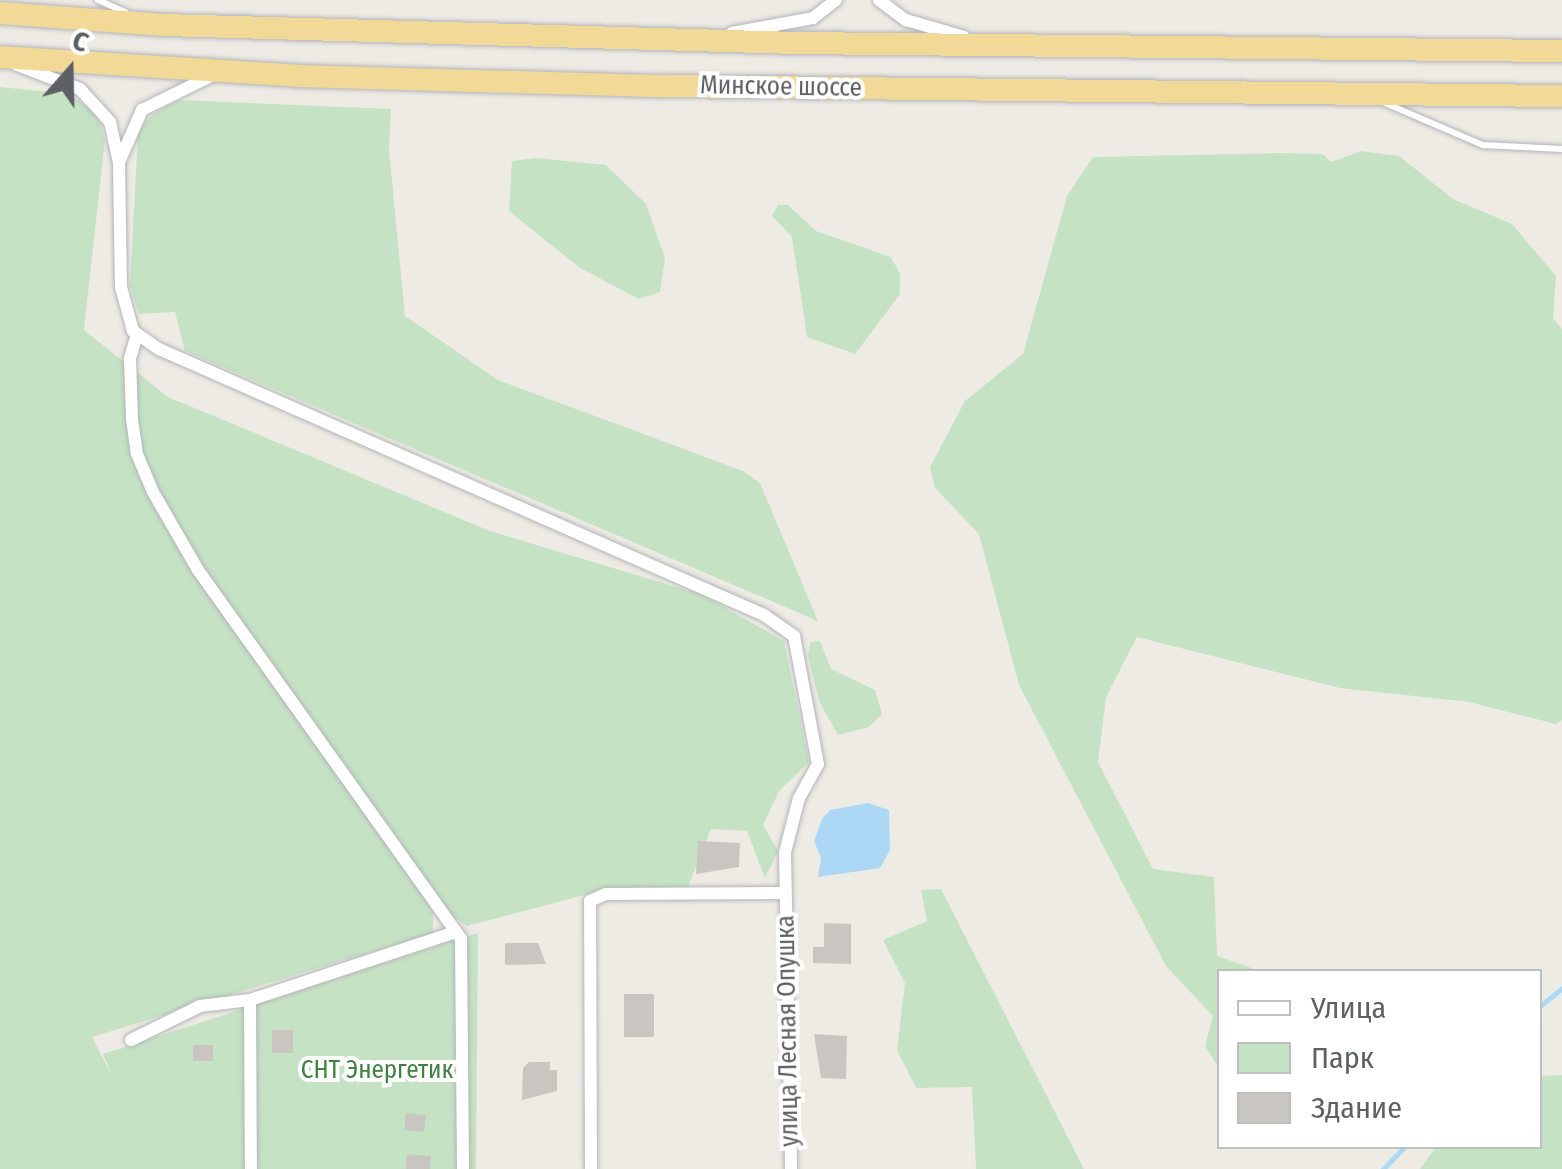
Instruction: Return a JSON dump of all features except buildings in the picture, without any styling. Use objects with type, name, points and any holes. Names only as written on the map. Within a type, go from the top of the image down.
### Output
[{"type":"highway","name":"Минское шоссе","points":[[0,13],[164,25],[702,40],[1562,51]]},
{"type":"highway","name":"Минское шоссе","points":[[0,58],[219,72],[663,86],[1562,96]]},
{"type":"street","points":[[702,40],[812,18],[836,0]]},
{"type":"street","points":[[879,0],[920,26],[1001,44]]},
{"type":"street","points":[[0,58],[72,85],[95,101],[110,122],[119,162],[121,287],[136,334],[130,359],[136,454],[153,492],[230,616],[456,932],[463,960],[463,1169]]},
{"type":"street","points":[[119,162],[142,110],[219,72]]},
{"type":"street","name":"улица Лесная Опушка","points":[[136,334],[787,630],[800,654],[818,764],[788,833],[785,892],[790,1169]]},
{"type":"street","points":[[591,1169],[590,901],[606,894],[785,892]]},
{"type":"street","points":[[131,1040],[200,1006],[250,1000],[456,932]]},
{"type":"street","points":[[250,1000],[251,1169]]},
{"type":"lane","points":[[98,0],[164,25]]},
{"type":"lane","points":[[1360,94],[1483,145],[1561,150]]},
{"type":"green space","name":"СНТ Энергетик","points":[[0,87],[70,94],[98,115],[105,140],[84,330],[168,397],[490,531],[703,595],[784,641],[809,762],[779,791],[763,825],[778,851],[765,878],[747,831],[711,829],[688,887],[611,888],[467,926],[433,903],[433,933],[92,1037],[113,1078],[103,1054],[478,933],[476,1169],[0,1169]]},
{"type":"green space","points":[[178,100],[391,109],[389,150],[405,316],[498,380],[743,471],[760,483],[818,621],[185,351],[175,312],[139,314],[130,286],[138,133],[149,117]]},
{"type":"green space","points":[[1361,151],[1399,156],[1453,199],[1512,224],[1556,276],[1553,318],[1562,329],[1562,720],[1556,724],[1469,702],[1340,688],[1137,637],[1106,697],[1098,762],[1153,869],[1214,877],[1217,956],[1254,969],[1217,969],[1217,1065],[1205,1046],[1213,1016],[1166,966],[1019,685],[979,534],[935,488],[930,467],[965,401],[1023,354],[1067,196],[1093,157],[1282,153],[1323,154],[1331,162]]},
{"type":"green space","points":[[536,158],[606,165],[646,204],[665,258],[660,292],[639,299],[580,268],[509,211],[512,161]]},
{"type":"green space","points":[[778,205],[788,205],[816,231],[891,257],[900,274],[900,294],[855,354],[807,337],[792,237],[772,216]]},
{"type":"green space","points":[[820,641],[831,669],[875,690],[882,714],[869,727],[838,735],[819,701],[808,656],[810,642]]},
{"type":"green space","points":[[941,889],[1084,1169],[976,1169],[972,1087],[916,1088],[897,1050],[905,983],[883,940],[927,921],[921,890]]},
{"type":"green space","points":[[1562,1075],[1562,1169],[1420,1169],[1435,1149],[1542,1149],[1542,1076]]},
{"type":"water","points":[[868,803],[889,810],[890,850],[880,868],[818,877],[821,858],[814,841],[822,819],[830,810]]},
{"type":"waterway","points":[[1542,1004],[1562,988]]},
{"type":"waterway","points":[[1383,1169],[1402,1149]]}]
